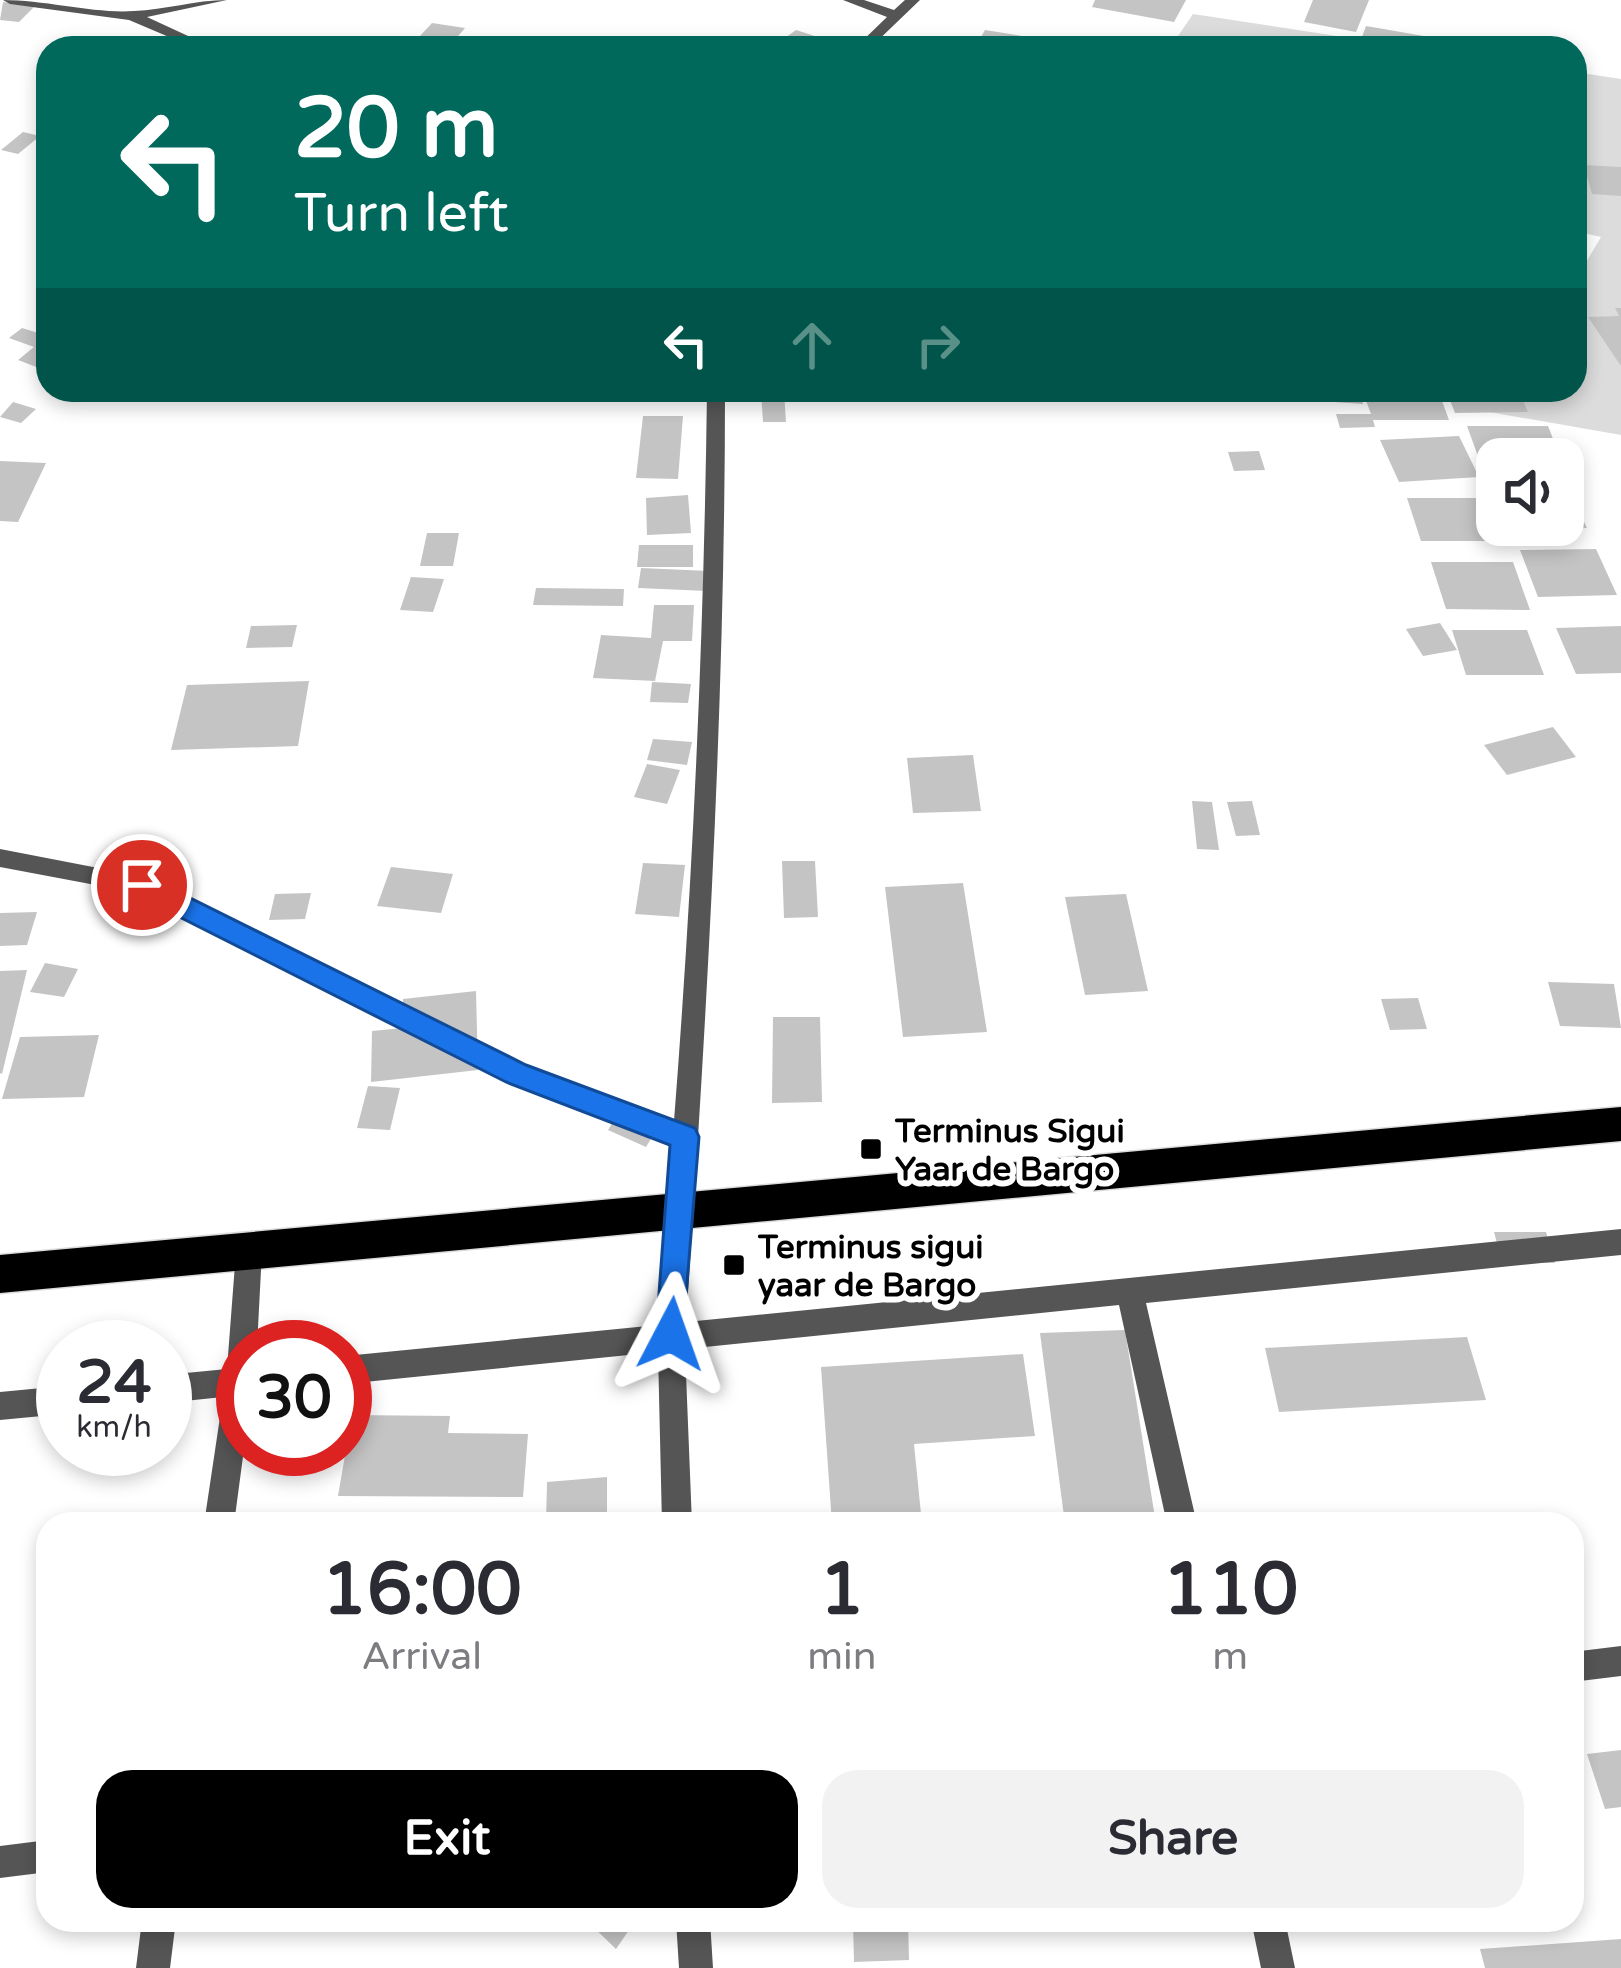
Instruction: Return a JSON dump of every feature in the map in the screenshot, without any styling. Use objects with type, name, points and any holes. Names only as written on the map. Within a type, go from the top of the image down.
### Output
[{"type":"highway","points":[[0,1274],[1621,1124]]},
{"type":"street","points":[[10,0],[132,16],[179,36]]},
{"type":"street","points":[[132,16],[220,0]]},
{"type":"street","points":[[850,0],[893,14]]},
{"type":"street","points":[[873,36],[914,0]]},
{"type":"street","points":[[677,1512],[671,1334],[703,906],[716,580],[716,402]]},
{"type":"street","points":[[0,858],[142,885],[516,1073],[685,1137]]},
{"type":"street","points":[[372,1367],[1621,1242]]},
{"type":"street","points":[[245,1320],[249,1251]]},
{"type":"street","points":[[1130,1294],[1179,1512]]},
{"type":"street","points":[[0,1406],[36,1403]]},
{"type":"street","points":[[220,1512],[226,1476]]},
{"type":"street","points":[[1584,1666],[1621,1661]]},
{"type":"street","points":[[0,1862],[36,1858]]},
{"type":"street","points":[[153,1968],[158,1932]]},
{"type":"street","points":[[694,1932],[696,1968]]},
{"type":"street","points":[[1270,1932],[1278,1968]]},
{"type":"shaded area","points":[[1193,14],[1337,36],[1178,36]]},
{"type":"shaded area","points":[[1587,74],[1621,79],[1621,435],[1489,412],[1496,402],[1587,402],[1587,261],[1601,237],[1587,234]]},
{"type":"building","points":[[1095,0],[1186,0],[1174,22],[1092,7]]},
{"type":"building","points":[[1313,0],[1369,0],[1356,32],[1304,22]]},
{"type":"building","points":[[3,2],[36,5],[19,22],[0,20]]},
{"type":"building","points":[[432,23],[465,28],[458,36],[420,36]]},
{"type":"building","points":[[1366,26],[1424,36],[1362,36]]},
{"type":"building","points":[[985,30],[1022,36],[982,36]]},
{"type":"building","points":[[23,132],[36,135],[18,154],[1,150]]},
{"type":"building","points":[[1587,165],[1621,167],[1621,196],[1592,194]]},
{"type":"building","points":[[1615,308],[1621,308],[1621,366],[1588,317],[1619,316]]},
{"type":"building","points":[[22,328],[36,332],[36,367],[18,360],[34,347],[9,338]]},
{"type":"building","points":[[13,402],[36,409],[21,423],[0,417]]},
{"type":"building","points":[[762,402],[785,402],[786,422],[763,422]]},
{"type":"building","points":[[1366,402],[1442,402],[1449,420],[1373,420],[1375,427],[1340,428],[1336,414],[1371,414]]},
{"type":"building","points":[[1451,402],[1523,402],[1528,412],[1455,413]]},
{"type":"building","points":[[643,416],[683,416],[678,479],[636,478]]},
{"type":"building","points":[[1467,426],[1548,426],[1553,438],[1476,438],[1476,451]]},
{"type":"building","points":[[1459,436],[1476,477],[1399,482],[1380,440]]},
{"type":"building","points":[[1259,451],[1265,470],[1234,471],[1228,452]]},
{"type":"building","points":[[0,461],[46,463],[18,522],[0,521]]},
{"type":"building","points":[[688,495],[691,533],[647,535],[646,498]]},
{"type":"building","points":[[1407,498],[1476,498],[1476,541],[1421,541]]},
{"type":"building","points":[[427,533],[459,533],[453,566],[420,566]]},
{"type":"building","points":[[639,545],[693,545],[693,567],[637,567]]},
{"type":"building","points":[[1596,549],[1617,595],[1538,597],[1520,550]]},
{"type":"building","points":[[1431,562],[1513,562],[1530,610],[1446,609]]},
{"type":"building","points":[[641,568],[709,571],[707,591],[638,588]]},
{"type":"building","points":[[411,577],[444,579],[433,612],[400,610]]},
{"type":"building","points":[[536,588],[624,589],[623,606],[533,605]]},
{"type":"building","points":[[654,605],[694,605],[692,641],[663,641],[655,681],[593,678],[601,635],[651,638]]},
{"type":"building","points":[[1440,623],[1457,650],[1423,656],[1406,629]]},
{"type":"building","points":[[297,625],[292,647],[246,648],[251,626]]},
{"type":"building","points":[[1621,626],[1621,673],[1576,674],[1556,628]]},
{"type":"building","points":[[1452,630],[1527,630],[1544,675],[1466,675]]},
{"type":"building","points":[[309,681],[298,746],[171,750],[187,685]]},
{"type":"building","points":[[652,682],[691,684],[688,703],[650,702]]},
{"type":"building","points":[[1553,727],[1576,757],[1507,775],[1484,745]]},
{"type":"building","points":[[653,739],[692,742],[687,765],[647,760]]},
{"type":"building","points":[[973,755],[981,811],[913,813],[907,758]]},
{"type":"building","points":[[647,764],[680,770],[667,804],[634,797]]},
{"type":"building","points":[[1192,801],[1212,802],[1219,850],[1197,849]]},
{"type":"building","points":[[1252,801],[1260,835],[1236,836],[1227,802]]},
{"type":"building","points":[[782,861],[815,861],[818,917],[784,918]]},
{"type":"building","points":[[643,863],[685,865],[679,917],[635,914]]},
{"type":"building","points":[[391,867],[453,874],[441,913],[377,906]]},
{"type":"building","points":[[963,883],[987,1032],[903,1037],[885,887]]},
{"type":"building","points":[[311,893],[305,919],[269,920],[275,894]]},
{"type":"building","points":[[1126,894],[1148,991],[1085,995],[1065,897]]},
{"type":"building","points":[[37,912],[27,945],[0,946],[0,913]]},
{"type":"building","points":[[45,963],[78,969],[64,997],[30,992]]},
{"type":"building","points":[[27,970],[2,1074],[0,971]]},
{"type":"building","points":[[1548,982],[1614,984],[1621,1028],[1560,1026]]},
{"type":"building","points":[[476,991],[478,1070],[371,1082],[372,1031],[403,1028],[403,999]]},
{"type":"building","points":[[1418,998],[1427,1029],[1390,1030],[1381,999]]},
{"type":"building","points":[[773,1017],[820,1017],[822,1102],[772,1103]]},
{"type":"building","points":[[99,1035],[84,1097],[2,1099],[20,1037]]},
{"type":"building","points":[[368,1086],[400,1088],[390,1130],[357,1128]]},
{"type":"building","points":[[625,1102],[663,1119],[646,1147],[608,1130]]},
{"type":"building","points":[[1494,1232],[1546,1232],[1555,1263],[1502,1262]]},
{"type":"building","points":[[1125,1330],[1154,1512],[1063,1512],[1040,1333]]},
{"type":"building","points":[[1467,1337],[1486,1400],[1279,1412],[1265,1348]]},
{"type":"building","points":[[1023,1354],[1035,1436],[914,1444],[921,1512],[831,1512],[821,1367]]},
{"type":"building","points":[[372,1415],[450,1416],[448,1433],[528,1434],[523,1497],[338,1496],[341,1476],[372,1476]]},
{"type":"building","points":[[607,1477],[607,1512],[546,1512],[547,1482]]},
{"type":"building","points":[[1621,1750],[1621,1807],[1605,1809],[1587,1754]]},
{"type":"building","points":[[598,1932],[628,1932],[616,1949]]},
{"type":"building","points":[[853,1932],[908,1932],[909,1960],[854,1962]]},
{"type":"building","points":[[1621,1939],[1621,1968],[1485,1968],[1480,1949]]},
{"type":"place","name":"Terminus Sigui Yaar de Bargo","points":[[871,1149]]},
{"type":"place","name":"Terminus sigui yaar de Bargo","points":[[734,1265]]},
{"type":"route","points":[[142,885],[317,978],[516,1073],[685,1137],[671,1334]]}]
